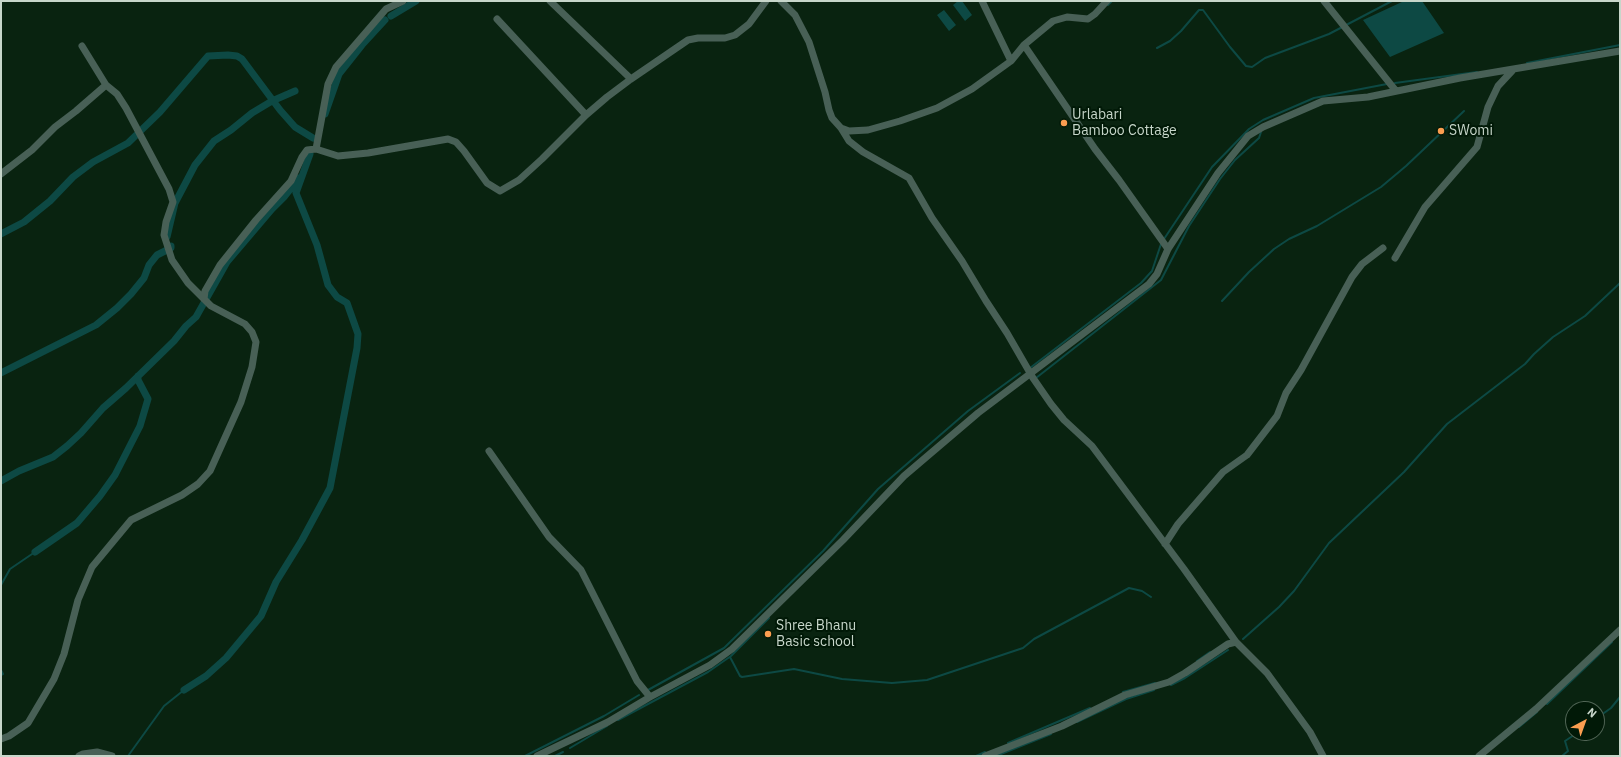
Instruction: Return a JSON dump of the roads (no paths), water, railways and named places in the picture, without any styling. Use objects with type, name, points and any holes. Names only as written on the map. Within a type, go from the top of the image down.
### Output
[{"type":"street","points":[[316,149],[328,84],[333,73],[386,9],[403,1]]},
{"type":"street","points":[[550,1],[631,79]]},
{"type":"street","points":[[204,295],[220,265],[291,181],[306,151],[316,149],[338,156],[368,153],[448,139],[456,142],[487,183],[500,191],[519,180],[586,115],[631,79],[688,40],[698,38],[725,38],[735,35],[749,24],[766,1]]},
{"type":"street","points":[[781,1],[795,15],[809,42],[832,118],[841,128],[849,141],[863,152],[909,178],[936,224],[962,261],[1007,333],[1030,373],[1055,409],[1064,420],[1092,446],[1236,642],[1267,673],[1310,732],[1323,756]]},
{"type":"street","points":[[982,1],[1011,61]]},
{"type":"street","points":[[841,128],[849,131],[868,130],[937,108],[972,89],[1011,61],[1024,45],[1053,21],[1067,17],[1088,19],[1107,1]]},
{"type":"street","points":[[1324,1],[1396,91]]},
{"type":"street","points":[[497,19],[586,115]]},
{"type":"street","points":[[1024,45],[1095,149],[1168,249]]},
{"type":"street","points":[[1,739],[9,736],[28,723],[54,679],[64,654],[78,600],[92,567],[131,520],[182,495],[198,484],[210,471],[241,402],[252,367],[256,342],[252,332],[245,324],[211,306],[204,295],[196,291],[183,277],[172,260],[164,235],[166,222],[173,202],[169,189],[126,108],[117,94],[106,85],[82,46]]},
{"type":"street","points":[[537,756],[608,722],[650,697],[710,665],[732,649],[843,540],[904,476],[954,433],[1030,373],[1149,284],[1157,274],[1168,249],[1218,173],[1248,136],[1274,122],[1323,101],[1368,97],[1460,78],[1620,51]]},
{"type":"street","points":[[1395,258],[1425,207],[1477,147],[1488,107],[1498,86],[1508,77],[1512,70]]},
{"type":"street","points":[[1,174],[32,150],[55,127],[106,85]]},
{"type":"street","points":[[1165,544],[1178,524],[1216,479],[1223,472],[1247,455],[1277,416],[1286,393],[1301,370],[1352,277],[1362,264],[1383,248]]},
{"type":"street","points":[[489,451],[549,537],[581,570],[637,681],[650,697]]},
{"type":"street","points":[[1479,756],[1536,709],[1620,630]]},
{"type":"street","points":[[985,756],[1062,726],[1125,695],[1169,682],[1228,644],[1236,642]]},
{"type":"street","points":[[79,756],[97,752],[112,756]]},
{"type":"water","points":[[958,1],[962,1],[972,15],[965,21],[953,5]]},
{"type":"water","points":[[1404,1],[1422,1],[1444,33],[1390,57],[1363,20]]},
{"type":"water","points":[[944,10],[956,25],[949,31],[937,15]]},
{"type":"waterway","points":[[391,16],[416,1]]},
{"type":"waterway","points":[[1108,5],[1112,1]]},
{"type":"waterway","points":[[1157,48],[1170,41],[1181,31],[1199,10],[1203,10],[1246,66],[1252,67],[1265,58],[1329,34],[1392,1]]},
{"type":"waterway","points":[[325,114],[339,74],[362,45],[385,20]]},
{"type":"waterway","points":[[1527,63],[1620,45]]},
{"type":"waterway","points":[[1,234],[24,222],[50,201],[73,177],[93,162],[128,143],[160,112],[208,56],[228,55],[237,56],[242,59],[280,110],[295,127],[313,138]]},
{"type":"waterway","points":[[1395,83],[1477,72]]},
{"type":"waterway","points":[[1164,239],[1212,167],[1249,129],[1263,120],[1314,98],[1387,84]]},
{"type":"waterway","points":[[167,237],[175,203],[195,165],[214,141],[231,130],[252,113],[272,101],[295,91]]},
{"type":"waterway","points":[[1222,301],[1249,272],[1274,249],[1289,239],[1317,226],[1381,187],[1406,166],[1464,111]]},
{"type":"waterway","points":[[1036,378],[1161,280],[1189,226],[1220,179],[1235,160],[1259,138],[1261,132]]},
{"type":"waterway","points":[[184,690],[206,676],[226,658],[261,616],[276,582],[302,540],[330,488],[357,348],[358,334],[347,303],[337,297],[328,285],[317,245],[296,193],[310,154]]},
{"type":"waterway","points":[[1,481],[19,471],[53,457],[67,446],[81,433],[103,408],[126,388],[174,341],[186,326],[196,317],[227,262],[299,178]]},
{"type":"waterway","points":[[1030,368],[1141,283],[1152,271],[1161,244]]},
{"type":"waterway","points":[[1,373],[96,325],[131,294],[144,278],[149,265],[157,255],[171,248],[171,246]]},
{"type":"waterway","points":[[1243,639],[1279,607],[1294,591],[1329,543],[1404,472],[1447,424],[1525,364],[1553,337],[1585,316],[1620,283]]},
{"type":"waterway","points":[[648,690],[724,648],[823,551],[878,489],[968,411],[1020,373]]},
{"type":"waterway","points":[[35,552],[77,523],[100,496],[115,475],[140,426],[148,399],[138,380],[138,376]]},
{"type":"waterway","points":[[1,585],[10,569],[35,552]]},
{"type":"waterway","points":[[730,657],[740,676],[742,677],[794,669],[842,679],[892,683],[927,680],[1023,648],[1034,639],[1129,588],[1142,591],[1151,597]]},
{"type":"waterway","points":[[618,720],[708,672],[731,656],[769,618]]},
{"type":"waterway","points":[[1547,704],[1612,642]]},
{"type":"waterway","points":[[1171,685],[1185,678],[1228,650]]},
{"type":"waterway","points":[[1197,661],[1210,652]]},
{"type":"waterway","points":[[1,670],[3,674],[1,675]]},
{"type":"waterway","points":[[1123,692],[1155,683]]},
{"type":"waterway","points":[[128,756],[164,706],[184,690]]},
{"type":"waterway","points":[[1077,722],[1126,699],[1154,690]]},
{"type":"waterway","points":[[525,756],[604,716],[639,695]]},
{"type":"waterway","points":[[1605,712],[1611,708],[1620,697]]},
{"type":"waterway","points":[[1008,743],[1090,708]]},
{"type":"waterway","points":[[1519,727],[1537,712]]},
{"type":"waterway","points":[[570,748],[607,726]]},
{"type":"waterway","points":[[996,756],[1051,734]]},
{"type":"waterway","points":[[1562,756],[1568,751],[1565,741]]},
{"type":"waterway","points":[[555,756],[563,752]]},
{"type":"waterway","points":[[976,756],[985,752]]},
{"type":"place","name":"Urlabari Bamboo Cottage","points":[[1064,123]]},
{"type":"place","name":"SWomi","points":[[1441,131]]},
{"type":"place","name":"Shree Bhanu Basic school","points":[[768,634]]}]
